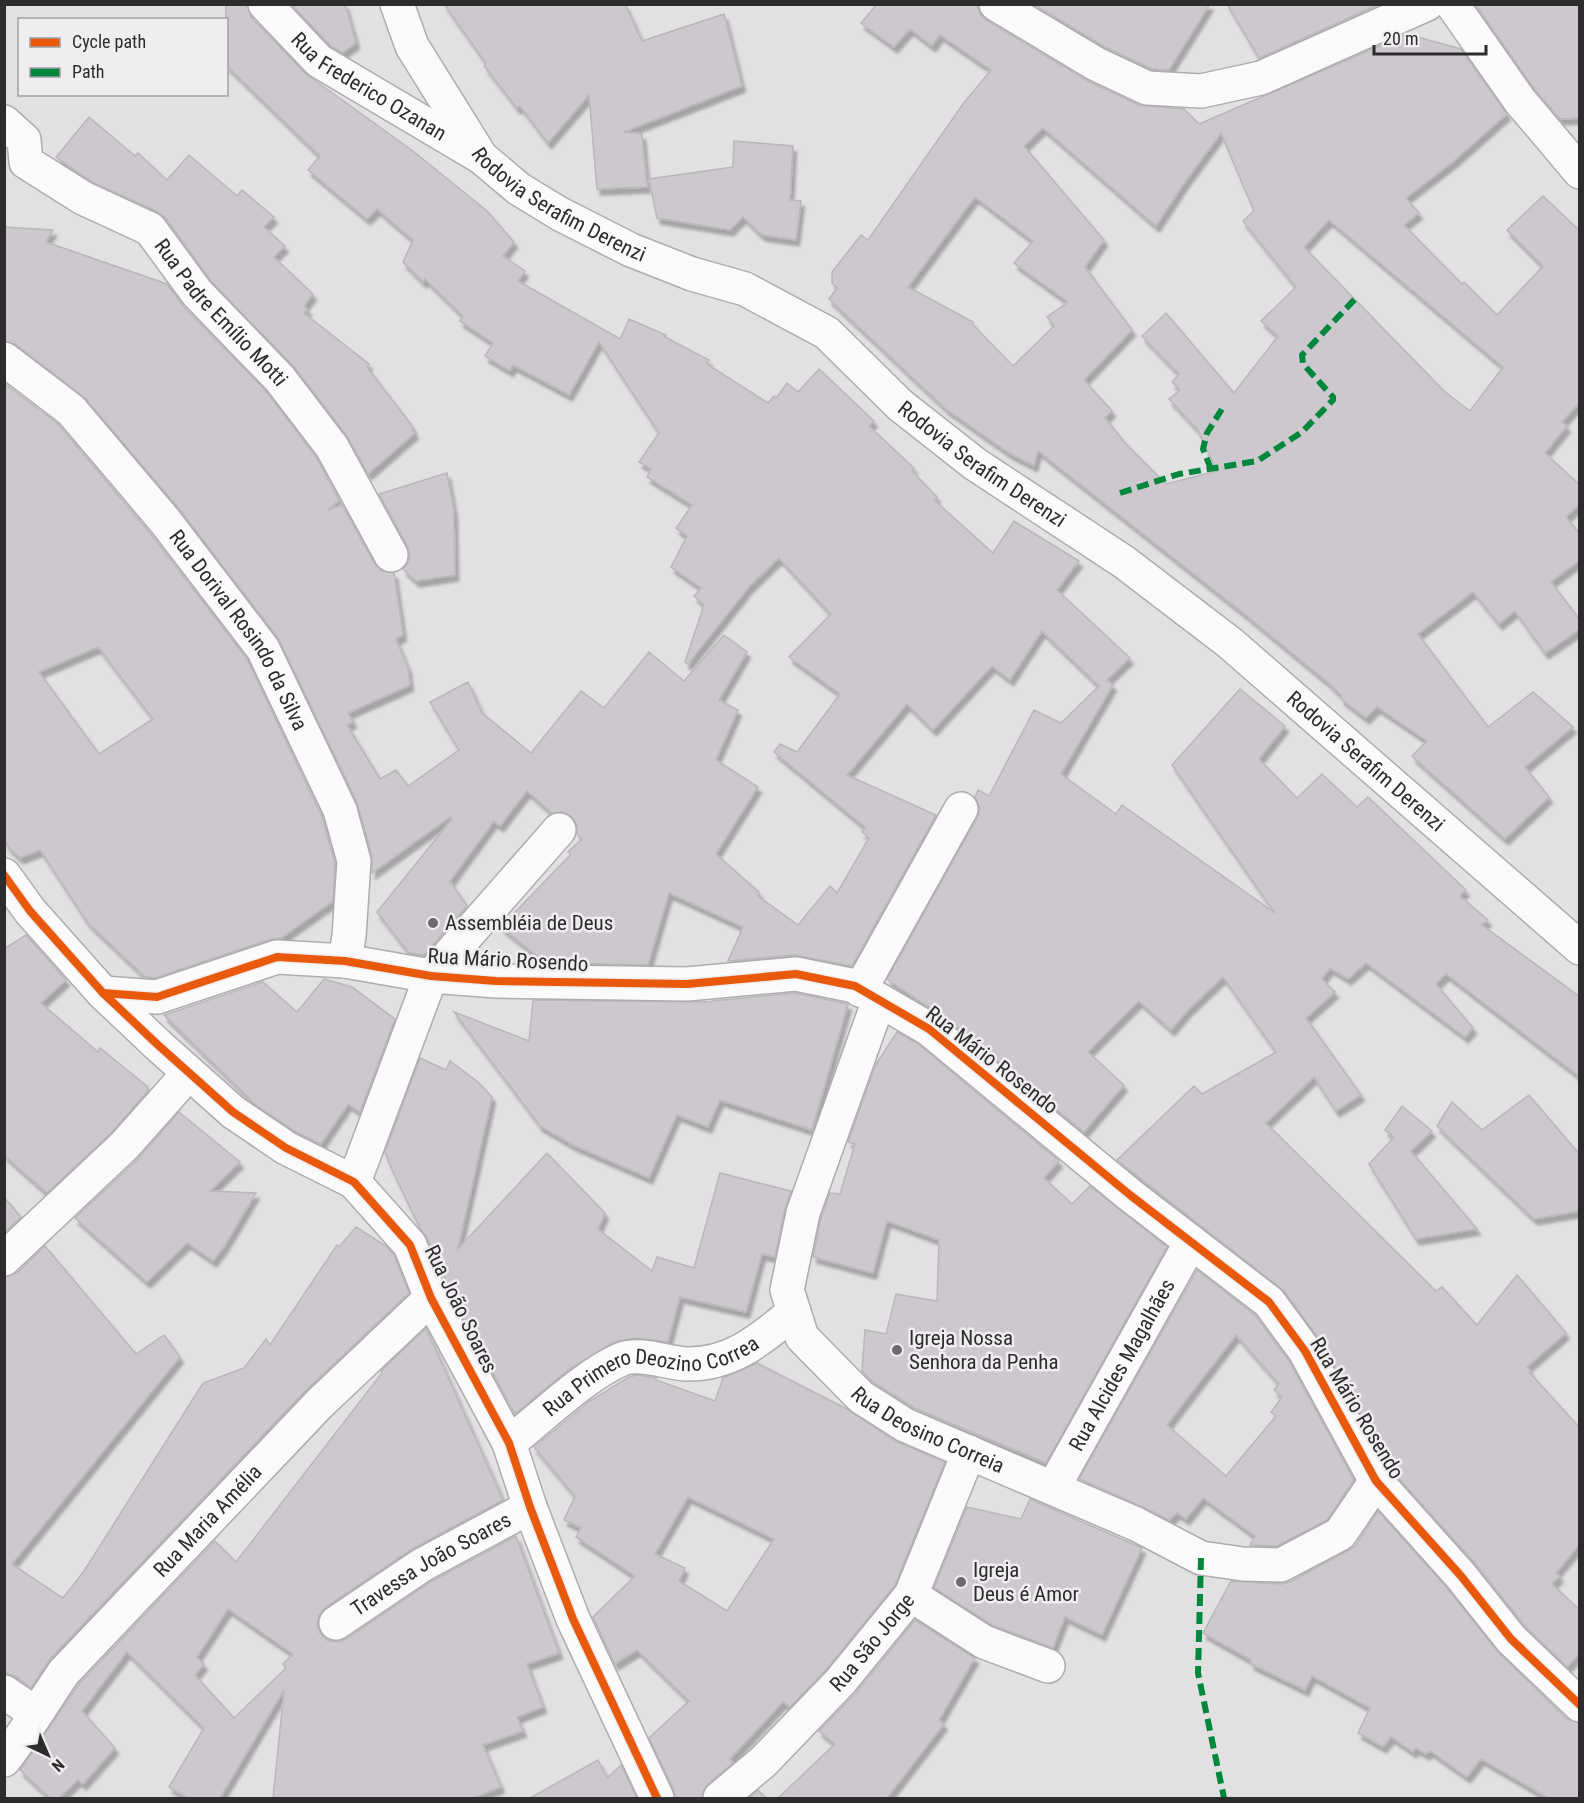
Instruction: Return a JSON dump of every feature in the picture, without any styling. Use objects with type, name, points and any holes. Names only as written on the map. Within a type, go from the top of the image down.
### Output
[{"type":"street","name":"Rua Frederico Ozanan","points":[[265,4],[319,61],[481,156]]},
{"type":"street","name":"Rodovia Serafim Derenzi","points":[[397,4],[412,46],[481,156],[519,189],[560,214],[631,250],[692,274],[745,289],[827,333],[900,405],[975,464],[1124,562],[1230,643],[1580,948]]},
{"type":"street","points":[[996,4],[1096,64],[1147,88],[1201,91],[1261,78],[1427,4]]},
{"type":"street","points":[[1452,4],[1520,101],[1580,172]]},
{"type":"street","name":"Rua Padre Emílio Motti","points":[[4,122],[24,140],[15,166],[150,229],[197,293],[280,379],[332,447],[391,555]]},
{"type":"street","name":"Rua Dorival Rosindo da Silva","points":[[4,358],[71,410],[165,521],[263,649],[340,810],[354,861],[345,961]]},
{"type":"street","name":"Rua Deosino Correia","points":[[961,809],[870,995],[803,1213],[787,1290],[802,1337],[861,1397],[905,1425],[1136,1524],[1201,1558],[1243,1564],[1281,1564],[1340,1534],[1376,1481]]},
{"type":"street","points":[[354,1182],[431,976],[559,830]]},
{"type":"street","name":"Rua João Soares","points":[[4,875],[30,911],[103,993],[189,1073],[233,1113],[286,1148],[354,1182],[410,1245],[431,1298],[509,1443],[530,1507],[573,1618],[657,1798]]},
{"type":"street","name":"Rua Mário Rosendo","points":[[103,993],[157,997],[277,957],[345,961],[431,976],[496,981],[687,984],[796,974],[855,986],[929,1029],[1130,1195],[1269,1302],[1305,1352],[1376,1481],[1461,1575],[1510,1639],[1580,1705]]},
{"type":"street","points":[[4,1259],[124,1146],[189,1073]]},
{"type":"street","name":"Rua Alcides Magalhães","points":[[1053,1488],[1191,1242]]},
{"type":"street","name":"Rua Maria Amélia","points":[[4,1760],[18,1743],[35,1713],[64,1672],[319,1404],[431,1298]]},
{"type":"street","name":"Rua Primero Deozino Correa","points":[[509,1443],[593,1376],[625,1358],[649,1358],[686,1364],[716,1362],[752,1346],[794,1312]]},
{"type":"street","name":"Rua São Jorge","points":[[720,1798],[763,1762],[840,1682],[911,1595],[969,1452]]},
{"type":"street","name":"Travessa João Soares","points":[[336,1623],[422,1565],[530,1507]]},
{"type":"street","points":[[911,1595],[984,1642],[1048,1666]]},
{"type":"street","points":[[4,1692],[35,1713]]},
{"type":"building","points":[[226,4],[247,4],[251,17],[306,74],[413,151],[487,211],[514,242],[503,256],[525,271],[518,281],[620,339],[629,319],[666,335],[665,337],[709,360],[707,364],[768,403],[774,396],[777,397],[787,383],[798,392],[819,369],[874,421],[869,426],[914,468],[912,471],[937,497],[934,500],[993,553],[1014,521],[1079,561],[1057,590],[1130,658],[1107,680],[1113,685],[1061,774],[1116,814],[1122,805],[1275,913],[1172,765],[1240,689],[1285,726],[1259,759],[1297,798],[1322,774],[1357,807],[1368,797],[1466,890],[1460,896],[1488,920],[1482,925],[1580,997],[1580,1077],[1446,974],[1436,984],[1473,1028],[1465,1037],[1366,963],[1348,979],[1330,968],[1322,979],[1335,992],[1306,1018],[1361,1095],[1336,1111],[1314,1077],[1266,1123],[1436,1291],[1442,1287],[1477,1325],[1517,1275],[1566,1333],[1527,1367],[1580,1428],[1580,1544],[1556,1573],[1560,1576],[1552,1584],[1580,1610],[1580,1653],[1567,1667],[1525,1626],[1475,1563],[1391,1470],[1321,1342],[1284,1291],[1117,1160],[1194,1086],[1202,1094],[1276,1052],[1223,977],[1188,1010],[1171,1030],[1139,1001],[1088,1052],[1124,1085],[1084,1132],[941,1015],[887,979],[977,818],[980,808],[975,797],[978,790],[989,796],[1034,710],[1061,723],[1099,686],[1042,631],[1010,680],[992,666],[933,730],[907,704],[847,775],[936,815],[852,966],[795,955],[728,961],[743,927],[669,893],[648,965],[546,963],[501,927],[571,854],[568,852],[582,839],[577,834],[577,825],[571,816],[562,812],[552,813],[527,791],[500,826],[494,821],[450,881],[467,906],[424,955],[409,953],[377,912],[452,819],[450,817],[372,873],[372,856],[357,802],[278,638],[180,510],[85,398],[15,344],[4,341],[4,227],[53,230],[46,242],[167,284],[183,306],[266,391],[316,457],[339,500],[328,510],[342,505],[375,564],[382,571],[394,573],[403,635],[396,639],[408,668],[410,685],[348,713],[353,722],[347,725],[380,779],[396,770],[408,786],[459,750],[430,702],[468,682],[482,713],[531,753],[581,691],[604,708],[649,652],[684,681],[724,635],[747,652],[719,700],[738,710],[716,760],[758,787],[716,854],[759,892],[758,896],[798,925],[830,886],[837,893],[869,838],[862,832],[866,828],[774,752],[780,744],[797,752],[840,694],[789,657],[831,614],[779,558],[749,587],[688,664],[685,662],[704,605],[694,596],[701,588],[671,567],[687,536],[676,528],[692,505],[647,477],[651,469],[639,462],[659,433],[599,342],[569,395],[513,365],[510,371],[485,356],[493,343],[460,321],[463,316],[425,279],[423,282],[403,262],[413,240],[377,209],[367,219],[308,170],[320,156],[228,67],[228,18],[226,18]]},
{"type":"building","points":[[291,4],[345,4],[356,43],[342,53],[331,46]]},
{"type":"building","points":[[444,4],[625,4],[642,41],[724,14],[742,86],[624,132],[642,134],[647,187],[597,189],[589,95],[548,143],[520,106],[517,108],[485,67],[485,62]]},
{"type":"building","points":[[877,4],[977,4],[980,14],[986,20],[1086,80],[1139,105],[1184,109],[1199,124],[1407,34],[1461,49],[1507,114],[1454,161],[1406,198],[1419,213],[1404,225],[1462,284],[1464,282],[1497,315],[1543,266],[1507,230],[1543,196],[1580,231],[1580,402],[1562,422],[1567,426],[1545,453],[1580,485],[1580,504],[1566,517],[1580,534],[1580,560],[1551,582],[1580,620],[1580,629],[1545,653],[1515,611],[1499,624],[1473,592],[1418,634],[1488,727],[1533,692],[1573,727],[1525,767],[1549,797],[1505,839],[1412,756],[1427,741],[1377,707],[1366,718],[1341,699],[1341,695],[1326,681],[1247,616],[1038,451],[1034,466],[1009,453],[946,409],[829,299],[837,288],[832,283],[832,272],[861,235],[868,240],[963,104],[991,70],[940,35],[932,46],[910,29],[894,47],[861,23]],"holes":[[[1043,128],[1156,226],[1221,133],[1254,211],[1243,221],[1296,287],[1261,321],[1278,336],[1234,393],[1166,313],[1142,336],[1179,374],[1172,382],[1180,390],[1169,399],[1197,429],[1217,471],[1166,484],[1126,444],[1105,418],[1112,411],[1084,380],[1132,330],[1085,267],[1104,240],[1024,146]],[[975,197],[1033,241],[1014,263],[1068,302],[1047,317],[1054,326],[1013,366],[973,325],[973,322],[908,287]],[[1329,220],[1503,367],[1470,411],[1444,391],[1304,247]]]},
{"type":"building","points":[[1033,4],[1210,4],[1169,70],[1152,69],[1105,47]]},
{"type":"building","points":[[1227,4],[1380,4],[1259,58]]},
{"type":"building","points":[[1475,4],[1580,4],[1580,118],[1560,119],[1535,90]]},
{"type":"building","points":[[89,117],[135,156],[138,153],[167,180],[189,155],[237,196],[242,190],[274,217],[264,227],[285,246],[274,257],[313,294],[304,306],[308,310],[304,313],[369,364],[367,367],[413,427],[415,433],[368,474],[347,436],[295,368],[211,281],[165,217],[92,182],[56,157]]},
{"type":"building","points":[[734,141],[793,146],[790,200],[801,201],[796,240],[762,235],[743,217],[730,230],[657,218],[649,179],[733,167]]},
{"type":"building","points":[[4,383],[58,424],[150,533],[247,659],[322,817],[335,863],[333,901],[281,938],[271,939],[155,978],[145,977],[87,922],[40,850],[20,858],[4,840]],"holes":[[[98,647],[153,719],[99,754],[39,672]]]},
{"type":"building","points":[[447,473],[454,512],[455,575],[416,581],[403,569],[410,556],[408,547],[379,494]]},
{"type":"building","points":[[26,935],[66,980],[41,1003],[98,1052],[100,1048],[148,1087],[147,1092],[111,1133],[47,1193],[4,1155],[4,949]]},
{"type":"building","points":[[324,979],[352,987],[395,1019],[360,1112],[348,1104],[321,1144],[296,1132],[256,1105],[164,1015],[263,982],[297,1012]]},
{"type":"building","points":[[795,993],[848,1004],[812,1130],[720,1100],[708,1127],[677,1115],[649,1178],[573,1145],[540,1126],[454,1012],[529,1041],[533,1000],[711,1002]]},
{"type":"building","points":[[897,1032],[918,1044],[1059,1161],[1044,1178],[1072,1204],[1090,1186],[1167,1247],[1046,1463],[914,1408],[873,1382],[862,1371],[865,1330],[886,1334],[896,1294],[937,1301],[939,1240],[887,1221],[873,1273],[813,1257],[821,1218],[830,1193],[840,1194],[855,1144],[848,1142],[876,1064]]},
{"type":"building","points":[[420,1058],[446,1070],[450,1061],[478,1082],[492,1097],[458,1249],[547,1153],[605,1213],[598,1229],[652,1271],[657,1257],[694,1268],[720,1173],[791,1191],[775,1257],[762,1254],[746,1312],[680,1297],[668,1342],[635,1338],[614,1342],[568,1370],[515,1414],[448,1290],[446,1285],[449,1287],[427,1238],[420,1228],[385,1152]]},
{"type":"building","points":[[1529,1095],[1580,1155],[1580,1211],[1534,1219],[1437,1126],[1452,1102],[1482,1130]]},
{"type":"building","points":[[1402,1106],[1432,1131],[1410,1150],[1477,1229],[1416,1239],[1369,1164],[1394,1137],[1385,1130]]},
{"type":"building","points":[[179,1112],[240,1162],[210,1191],[256,1193],[224,1247],[213,1261],[187,1243],[147,1282],[75,1218],[137,1160]]},
{"type":"building","points":[[4,1197],[21,1217],[4,1233]]},
{"type":"building","points":[[356,1227],[386,1246],[394,1255],[409,1293],[305,1391],[50,1659],[31,1688],[15,1676],[4,1673],[4,1277],[17,1273],[45,1246],[136,1354],[164,1335],[180,1357],[12,1564],[63,1598],[84,1571],[203,1383],[244,1368],[266,1339],[270,1345],[337,1245],[339,1247]]},
{"type":"building","points":[[1197,1270],[1255,1315],[1289,1361],[1354,1480],[1327,1520],[1277,1546],[1250,1545],[1255,1536],[1203,1498],[1186,1519],[1177,1513],[1169,1520],[1079,1479]],"holes":[[[1236,1335],[1279,1384],[1274,1390],[1282,1397],[1271,1412],[1276,1416],[1226,1476],[1167,1425]]]},
{"type":"building","points":[[426,1328],[503,1500],[412,1549],[326,1607],[319,1615],[317,1625],[320,1633],[327,1640],[337,1642],[346,1639],[432,1581],[516,1536],[559,1653],[527,1664],[543,1707],[517,1717],[523,1731],[483,1745],[501,1787],[473,1798],[273,1798],[284,1690],[220,1798],[187,1798],[169,1787],[204,1728],[127,1652],[82,1711],[115,1748],[83,1784],[78,1780],[59,1798],[50,1798],[20,1770],[79,1684],[215,1541],[236,1562],[382,1373],[381,1371]],"holes":[[[228,1609],[293,1654],[283,1664],[286,1668],[234,1718],[195,1675],[204,1664],[197,1657]]]},
{"type":"building","points":[[757,1363],[847,1409],[895,1441],[945,1462],[895,1585],[826,1670],[790,1707],[783,1702],[730,1759],[733,1763],[708,1784],[703,1791],[702,1798],[676,1798],[649,1738],[689,1701],[637,1650],[615,1664],[593,1617],[635,1576],[576,1537],[581,1528],[564,1520],[575,1496],[534,1447],[590,1401],[629,1377],[637,1375],[656,1378],[656,1380],[715,1401],[723,1378]],"holes":[[[688,1497],[774,1539],[727,1611],[679,1581],[685,1568],[655,1554]]]},
{"type":"building","points":[[1030,1499],[1142,1548],[1102,1635],[1065,1617],[1053,1648],[992,1625],[934,1588],[967,1507],[1021,1519]]},
{"type":"building","points":[[1378,1511],[1447,1588],[1498,1652],[1567,1719],[1580,1723],[1580,1798],[1548,1798],[1481,1759],[1467,1777],[1430,1751],[1426,1754],[1416,1748],[1413,1752],[1391,1737],[1383,1747],[1358,1733],[1370,1708],[1312,1676],[1305,1690],[1251,1664],[1251,1660],[1203,1633],[1231,1581],[1281,1584],[1290,1582],[1356,1545]]},
{"type":"building","points":[[915,1620],[975,1658],[939,1720],[944,1724],[887,1798],[778,1798],[835,1744],[819,1731],[855,1694]]},
{"type":"building","points":[[598,1760],[607,1778],[621,1765],[637,1798],[530,1798]]},
{"type":"building","points":[[758,1790],[766,1798],[749,1798]]},
{"type":"marked path","points":[[1120,493],[1179,474],[1257,461],[1302,432],[1333,400],[1333,397],[1303,364],[1302,355],[1356,298]]},
{"type":"marked path","points":[[1211,469],[1203,449],[1207,433],[1222,409]]},
{"type":"marked path","points":[[1201,1558],[1198,1673],[1224,1798]]},
{"type":"cycle path","points":[[4,875],[30,911],[103,993],[158,1045],[233,1112],[286,1148],[354,1182],[410,1245],[431,1298],[509,1443],[530,1507],[573,1619],[657,1798]]},
{"type":"cycle path","points":[[103,993],[157,997],[277,957],[345,961],[431,976],[496,981],[687,984],[796,974],[855,986],[929,1029],[1130,1195],[1269,1302],[1305,1351],[1376,1481],[1461,1576],[1511,1639],[1580,1705]]},
{"type":"place","name":"Assembléia de Deus","points":[[433,923]]},
{"type":"place","name":"Igreja Nossa Senhora da Penha","points":[[897,1350]]},
{"type":"place","name":"Igreja Deus é Amor","points":[[961,1582]]}]
